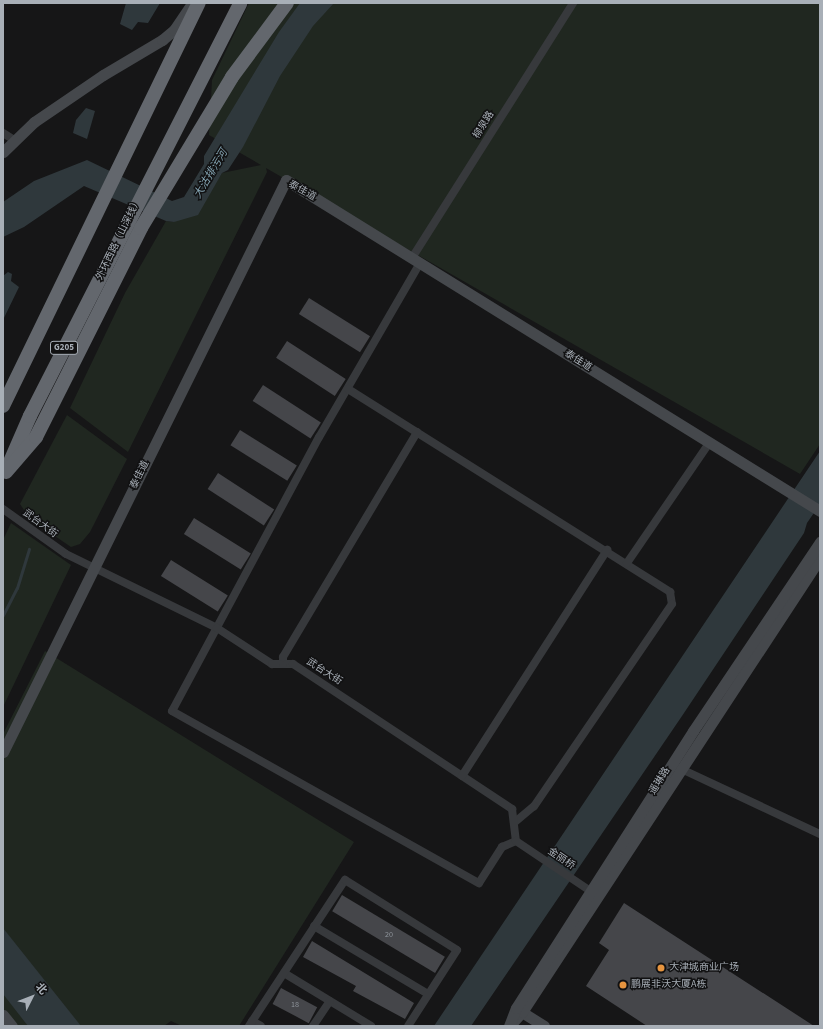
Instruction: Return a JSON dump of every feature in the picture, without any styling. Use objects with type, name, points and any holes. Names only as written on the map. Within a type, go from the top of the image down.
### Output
[{"type":"highway","name":"G205","points":[[3,406],[104,202],[199,3]]},
{"type":"highway","name":"外环西路（山深线）","points":[[5,475],[30,416],[128,219],[240,3]]},
{"type":"highway","points":[[5,475],[36,437],[142,228],[232,78],[287,3]]},
{"type":"street","points":[[3,152],[14,140],[103,75],[162,40],[174,30],[192,3]]},
{"type":"street","name":"柳泉路","points":[[516,841],[502,847],[479,884],[172,711],[348,389],[416,260],[573,3]]},
{"type":"street","points":[[3,133],[14,140]]},
{"type":"street","name":"泰佳道","points":[[3,752],[286,180],[820,511]]},
{"type":"street","points":[[348,389],[607,550],[670,592],[672,604],[534,806],[514,823]]},
{"type":"street","points":[[283,664],[290,644],[417,432]]},
{"type":"street","points":[[627,563],[710,442]]},
{"type":"street","name":"武台大街","points":[[3,509],[45,541],[94,568],[217,628],[272,664],[293,664],[512,809],[516,841]]},
{"type":"street","name":"遥琳路","points":[[509,1026],[820,542]]},
{"type":"street","points":[[462,776],[607,550]]},
{"type":"street","name":"遥琳路","points":[[676,766],[820,558]]},
{"type":"street","points":[[676,766],[820,834]]},
{"type":"street","name":"金丽桥","points":[[516,841],[594,893]]},
{"type":"street","points":[[261,1026],[250,1023],[345,880],[457,950],[408,1026]]},
{"type":"street","points":[[314,926],[428,994]]},
{"type":"street","points":[[284,973],[371,1026]]},
{"type":"street","points":[[313,1026],[330,1001]]},
{"type":"street","points":[[519,1010],[544,1026]]},
{"type":"street","points":[[3,1015],[12,1026]]},
{"type":"shaded area","points":[[249,3],[820,3],[820,444],[800,474],[266,168],[267,172],[128,452],[70,408],[125,293],[166,221],[174,222],[210,192],[222,173],[261,165],[209,135],[212,80]]},
{"type":"shaded area","points":[[67,415],[127,459],[90,532],[80,544],[71,547],[30,519],[20,504]]},
{"type":"shaded area","points":[[11,523],[71,565],[3,707],[3,540]]},
{"type":"shaded area","points":[[45,651],[354,842],[239,1026],[182,1026],[171,1021],[164,1026],[3,1026],[3,734]]},
{"type":"water","points":[[126,3],[160,3],[148,23],[138,22],[132,30],[120,24]]},
{"type":"water","name":"大沽排污河","points":[[300,3],[334,3],[313,26],[280,76],[243,147],[228,170],[222,173],[198,215],[174,222],[166,221],[84,186],[24,227],[3,237],[3,202],[34,181],[87,160],[172,201],[184,197],[204,164],[204,156],[279,32]]},
{"type":"water","points":[[86,108],[95,111],[87,139],[73,133],[76,120]]},
{"type":"water","points":[[8,272],[12,274],[11,281],[19,287],[3,320],[3,276]]},
{"type":"water","points":[[820,451],[820,504],[807,523],[804,533],[682,716],[471,1026],[434,1026]]},
{"type":"water","points":[[3,928],[81,1026],[28,1026],[3,994]]},
{"type":"building","points":[[309,298],[370,336],[360,352],[299,314]]},
{"type":"building","points":[[287,341],[346,379],[335,396],[276,358]]},
{"type":"building","points":[[263,385],[321,423],[311,439],[253,401]]},
{"type":"building","points":[[240,430],[297,466],[287,481],[230,445]]},
{"type":"building","points":[[218,473],[274,509],[264,525],[208,489]]},
{"type":"building","points":[[194,518],[251,554],[241,570],[184,534]]},
{"type":"building","points":[[171,560],[228,596],[218,612],[161,576]]},
{"type":"building","points":[[342,895],[445,957],[435,973],[332,911]]},
{"type":"building","name":"大津城商业广场","points":[[624,903],[814,1026],[647,1026],[586,986],[609,950],[599,943]]},
{"type":"building","points":[[312,941],[414,1003],[405,1019],[353,991],[356,986],[303,957]]},
{"type":"building","points":[[281,988],[317,1007],[309,1023],[273,1004]]},
{"type":"waterway","points":[[3,615],[17,588],[29,549]]},
{"type":"place","name":"大津城商业广场","points":[[661,968]]},
{"type":"place","name":"鹏展非沃大厦A栋","points":[[623,985]]}]
